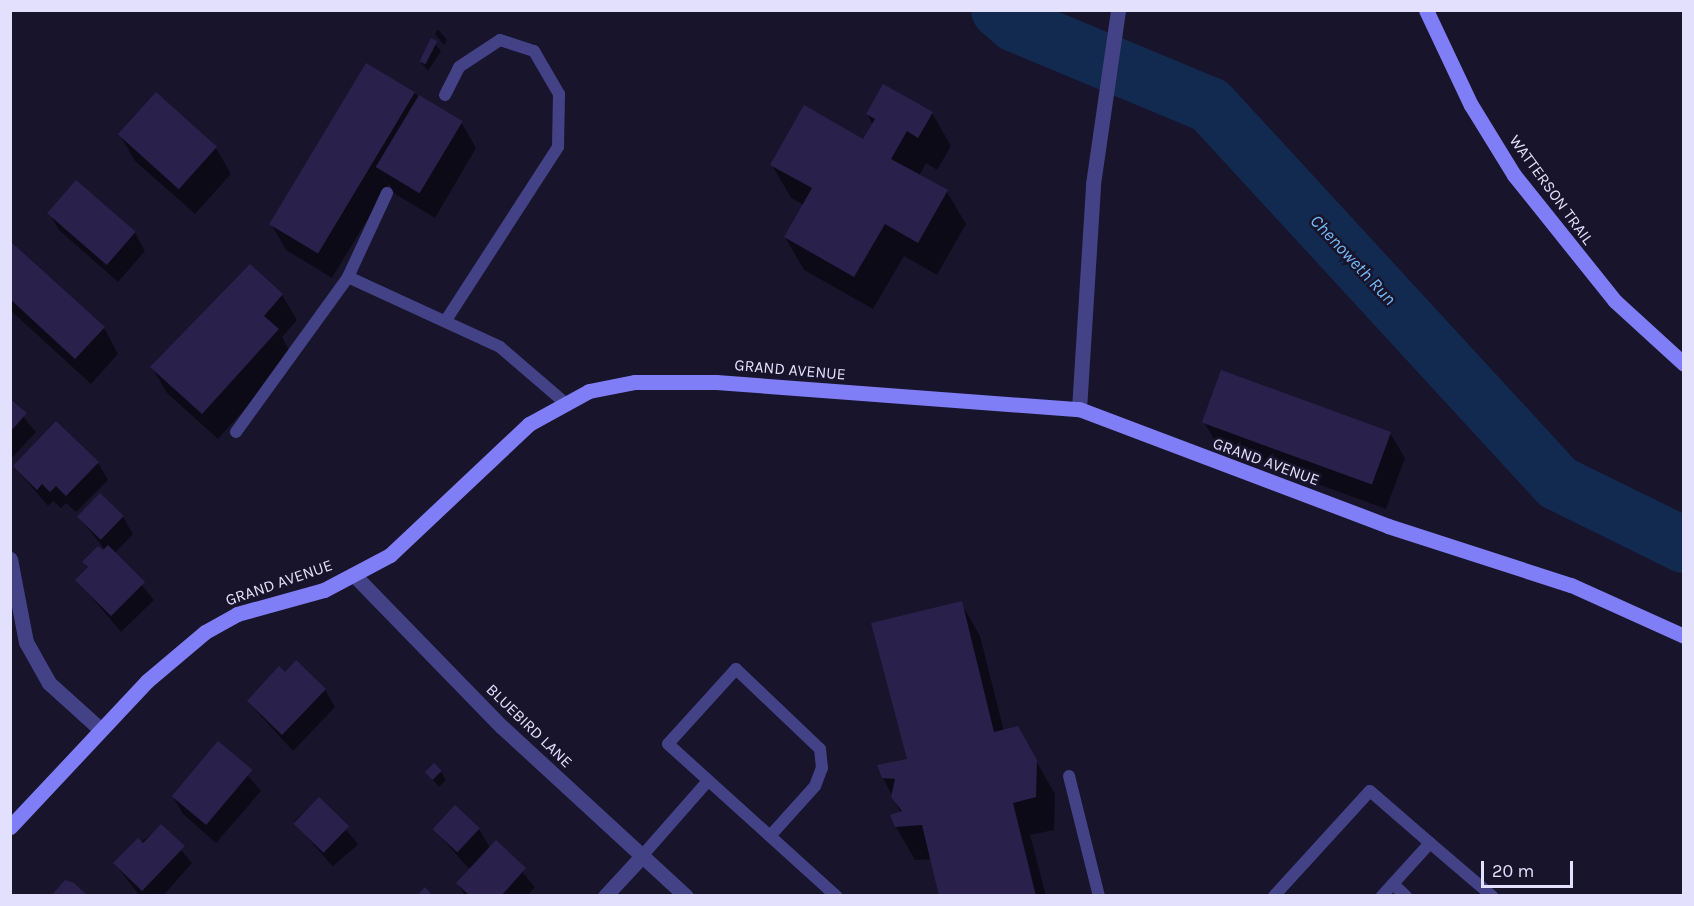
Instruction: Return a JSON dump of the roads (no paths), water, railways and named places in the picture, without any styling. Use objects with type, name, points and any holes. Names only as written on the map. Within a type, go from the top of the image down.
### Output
[{"type":"street","name":"WATTERSON TRAIL","points":[[1426,10],[1471,105],[1514,175],[1615,301],[1683,364]]},
{"type":"street","points":[[1079,409],[1083,300],[1106,97],[1118,15]]},
{"type":"street","name":"GRAND AVENUE","points":[[10,827],[101,730],[205,632],[237,614],[324,590],[390,555],[529,424],[564,402],[635,382],[716,382],[1079,409],[1278,487],[1571,585],[1683,636]]},
{"type":"street","points":[[10,559],[26,642],[49,683],[101,730]]},
{"type":"street","name":"BLUEBIRD LANE","points":[[354,575],[502,727],[686,896]]},
{"type":"street","points":[[605,896],[642,856]]},
{"type":"lane","points":[[445,95],[459,67],[500,40],[534,51],[559,94],[558,147],[446,320]]},
{"type":"lane","points":[[236,432],[348,277],[387,193]]},
{"type":"lane","points":[[348,277],[500,346],[564,402]]},
{"type":"lane","points":[[770,836],[815,786],[822,768],[820,749],[736,669],[668,744],[836,896]]},
{"type":"lane","points":[[1069,776],[1099,896]]},
{"type":"lane","points":[[642,856],[708,781]]},
{"type":"lane","points":[[1274,896],[1370,791],[1492,896]]},
{"type":"lane","points":[[1382,896],[1430,843]]},
{"type":"lane","points":[[1393,884],[1406,896]]},
{"type":"waterway","name":"Chenoweth Run","points":[[999,10],[1015,24],[1210,105],[1558,483],[1684,545]]}]
